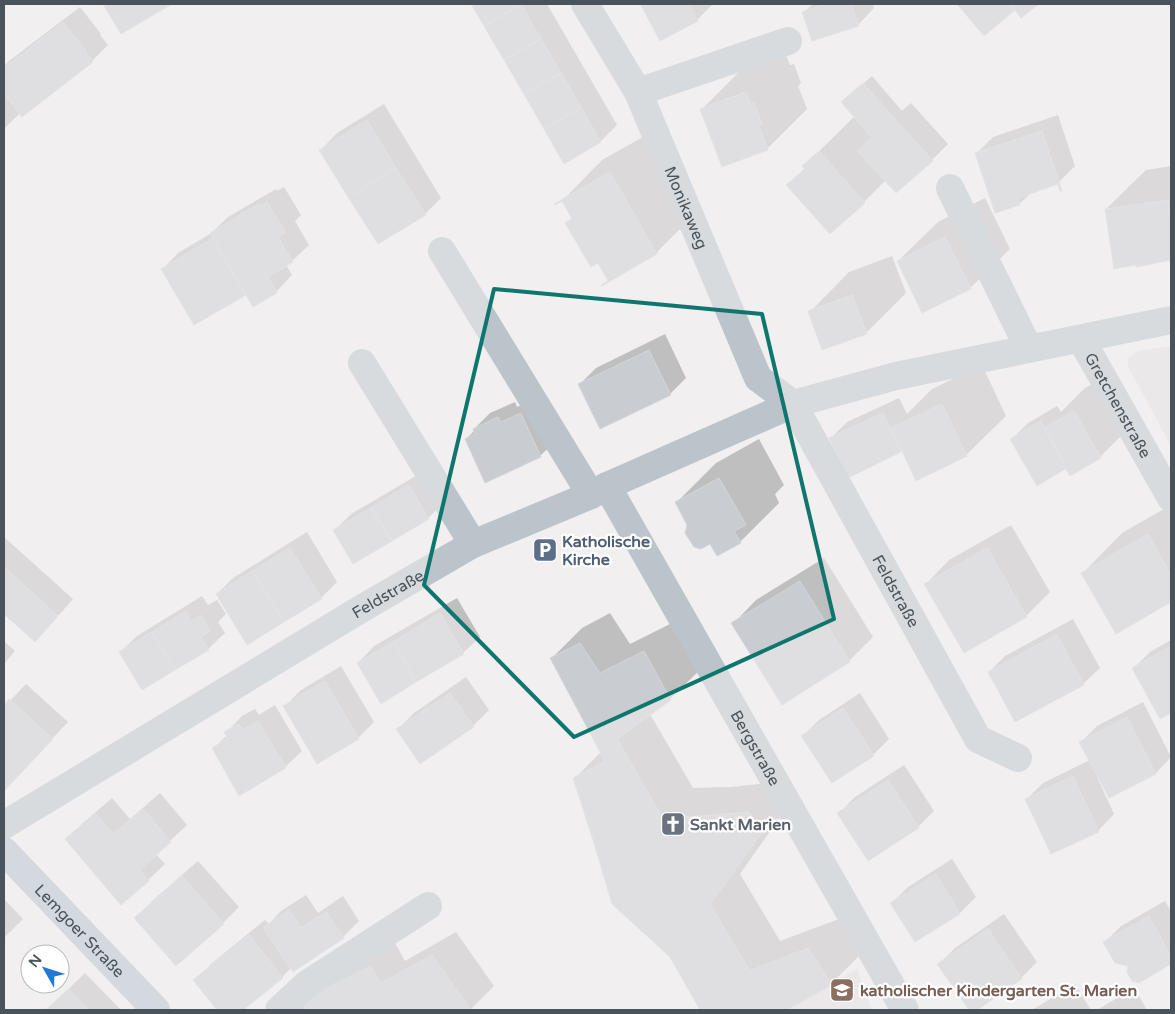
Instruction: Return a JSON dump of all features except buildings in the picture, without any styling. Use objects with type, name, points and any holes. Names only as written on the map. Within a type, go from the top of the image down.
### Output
[{"type":"main road","name":"Lemgoer Straße","points":[[4,851],[156,1010]]},
{"type":"street","name":"Monikaweg","points":[[585,4],[638,92],[758,378],[793,404]]},
{"type":"street","points":[[638,92],[788,41]]},
{"type":"street","points":[[950,188],[1028,349]]},
{"type":"street","name":"Bergstraße","points":[[442,251],[599,491],[905,1010]]},
{"type":"street","name":"Feldstraße","points":[[4,825],[353,614],[473,544],[599,491],[793,404],[896,376],[1171,320]]},
{"type":"street","name":"Gretchenstraße","points":[[1081,339],[1171,498]]},
{"type":"street","points":[[362,363],[473,544]]},
{"type":"street","name":"Feldstraße","points":[[793,404],[978,739],[1018,758]]},
{"type":"street","points":[[279,1010],[307,984],[428,906]]},
{"type":"highlighted area","points":[[494,289],[762,314],[834,619],[574,737],[424,585]]},
{"type":"shaded area","points":[[1171,346],[1171,446],[1129,368],[1127,359],[1138,351]]},
{"type":"shaded area","name":"katholischer Kindergarten St. Marien","points":[[857,969],[872,1010],[785,1010]]},
{"type":"place","name":"Katholische Kirche","points":[[545,550]]},
{"type":"place","name":"Sankt Marien","points":[[673,824]]},
{"type":"place","name":"katholischer Kindergarten St. Marien","points":[[842,990]]}]
